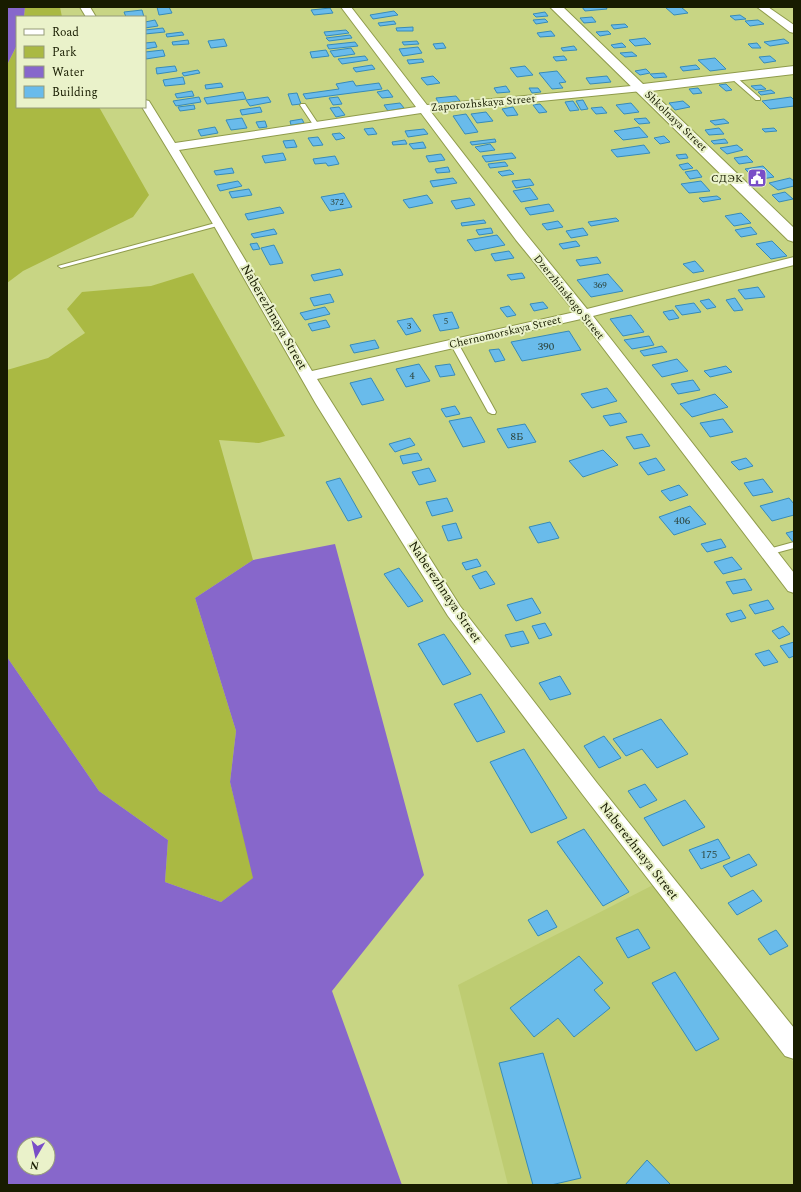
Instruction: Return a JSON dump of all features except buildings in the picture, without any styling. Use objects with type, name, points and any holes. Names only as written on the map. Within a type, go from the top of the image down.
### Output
[{"type":"street","points":[[86,7],[90,16]]},
{"type":"street","name":"Dzerzhinskogo Street","points":[[346,7],[521,237],[584,314],[794,586]]},
{"type":"street","name":"Shkolnaya Street","points":[[556,7],[642,88],[794,237]]},
{"type":"street","points":[[762,7],[794,30]]},
{"type":"street","name":"Zaporozhskaya Street","points":[[172,147],[424,109],[642,88],[794,70]]},
{"type":"street","name":"Naberezhnaya Street","points":[[146,104],[219,224],[308,376],[454,610],[595,795],[794,1047]]},
{"type":"street","name":"Chernomorskaya Street","points":[[308,376],[584,314],[794,261]]},
{"type":"lane","points":[[734,78],[758,99]]},
{"type":"lane","points":[[303,105],[316,125]]},
{"type":"lane","points":[[61,266],[219,224]]},
{"type":"lane","points":[[454,343],[492,412]]},
{"type":"lane","points":[[768,552],[794,545]]},
{"type":"shaded area","points":[[655,884],[794,1063],[794,1185],[508,1185],[458,985]]},
{"type":"green space","points":[[25,7],[60,7],[62,16],[24,16]]},
{"type":"green space","points":[[16,47],[16,108],[100,108],[149,195],[133,217],[23,271],[7,283],[7,65]]},
{"type":"green space","points":[[193,273],[285,436],[259,443],[219,440],[253,560],[195,598],[236,731],[230,782],[254,878],[221,902],[165,882],[168,840],[99,791],[7,657],[7,370],[48,358],[85,333],[67,309],[82,292],[151,286]]},
{"type":"water","points":[[7,7],[25,7],[24,16],[16,16],[16,47],[7,65]]},
{"type":"water","points":[[335,544],[424,875],[332,991],[402,1185],[7,1185],[7,657],[99,791],[168,840],[165,882],[221,902],[253,878],[230,782],[236,731],[195,598],[253,560]]},
{"type":"place","name":"СДЭК","points":[[757,178]]}]
